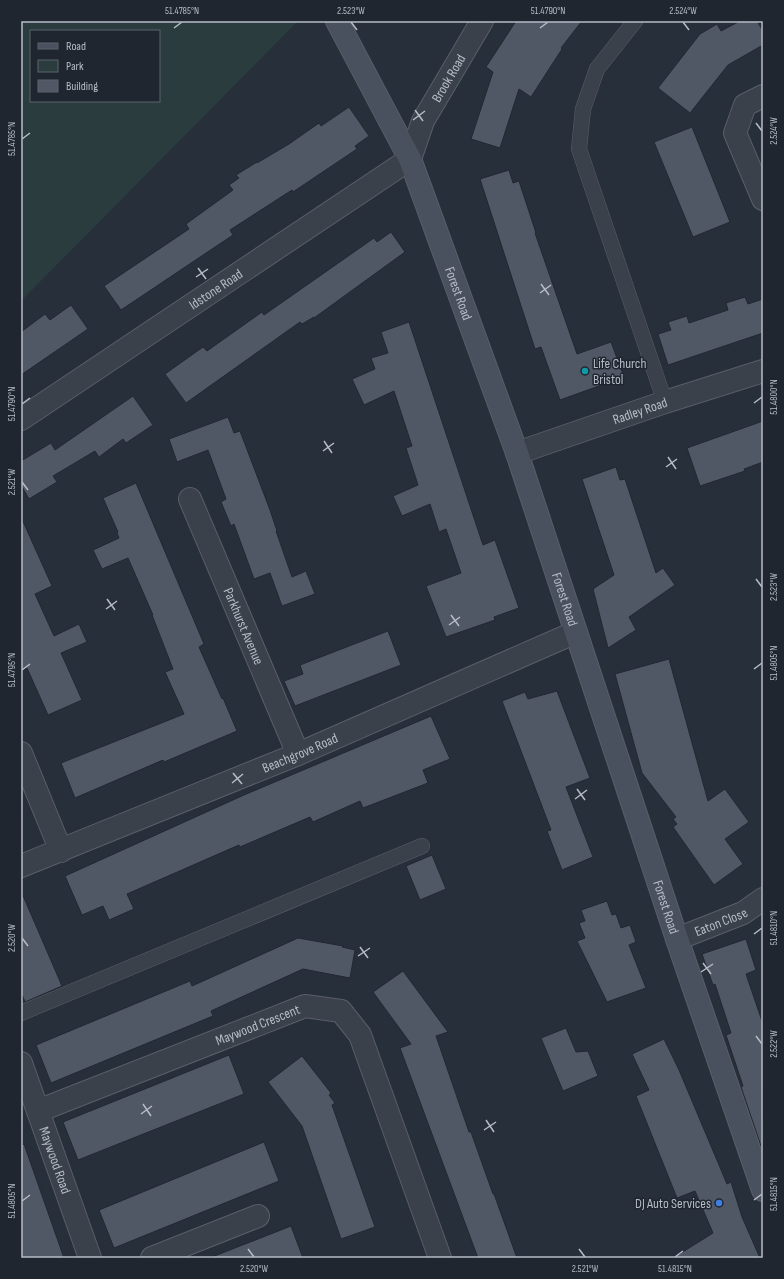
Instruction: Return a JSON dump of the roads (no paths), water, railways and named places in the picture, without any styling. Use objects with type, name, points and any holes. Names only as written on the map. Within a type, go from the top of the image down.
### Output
[{"type":"main road","name":"Forest Road","points":[[337,21],[410,159],[517,453],[677,939],[763,1190]]},
{"type":"street","name":"Brook Road","points":[[410,159],[423,121],[482,21]]},
{"type":"street","points":[[763,96],[745,105],[735,133],[763,199]]},
{"type":"street","name":"Idstone Road","points":[[21,419],[410,159]]},
{"type":"street","name":"Radley Road","points":[[517,453],[665,402],[763,371]]},
{"type":"street","name":"Parkhurst Avenue","points":[[190,499],[298,754]]},
{"type":"street","name":"Beachgrove Road","points":[[21,866],[298,754],[576,632]]},
{"type":"street","points":[[21,753],[61,851]]},
{"type":"street","name":"Eaton Close","points":[[677,939],[743,913],[763,899]]},
{"type":"street","name":"Maywood Crescent","points":[[38,1111],[305,1006],[341,1011],[360,1035],[440,1258]]},
{"type":"street","name":"Maywood Road","points":[[21,1063],[90,1258]]},
{"type":"street","points":[[152,1258],[258,1216]]},
{"type":"lane","points":[[635,21],[597,69],[583,109],[579,149],[665,402]]},
{"type":"lane","points":[[21,1013],[422,846]]},
{"type":"place","name":"Life Church Bristol","points":[[585,371]]},
{"type":"place","name":"DJ Auto Services","points":[[719,1203]]}]
